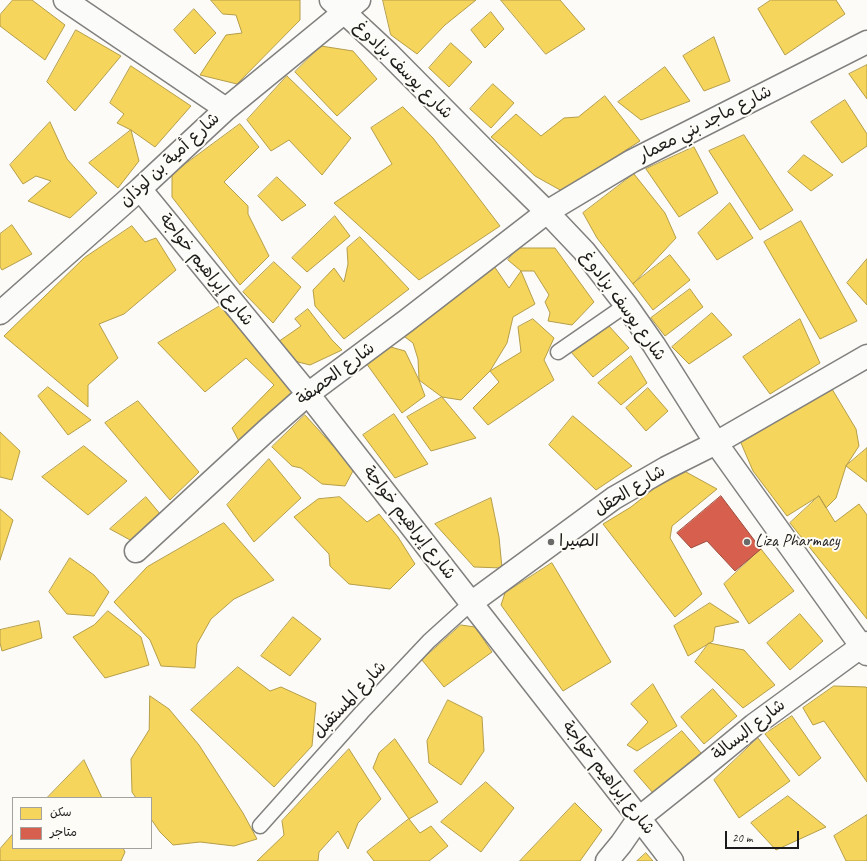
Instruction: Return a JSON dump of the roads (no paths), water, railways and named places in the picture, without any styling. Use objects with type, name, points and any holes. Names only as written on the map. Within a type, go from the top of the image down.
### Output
[{"type":"street","points":[[65,0],[226,109]]},
{"type":"street","name":"شارع أمية بن لوذان","points":[[0,313],[140,189],[226,109],[344,4]]},
{"type":"street","name":"شارع يوسف بزادوغ","points":[[344,4],[388,52],[489,156],[547,212],[584,251],[626,305],[658,351],[716,443],[865,648]]},
{"type":"street","name":"شارع ماجد بني معمار","points":[[547,212],[632,161],[867,42]]},
{"type":"street","name":"شارع إبراهيم خواجة","points":[[140,189],[308,394],[672,861]]},
{"type":"street","name":"شارع الحصفة","points":[[136,551],[266,430],[308,394],[406,321],[547,212]]},
{"type":"street","name":"شارع الحقل","points":[[471,603],[614,498],[666,468],[716,443],[867,356]]},
{"type":"street","name":"شارع البسالة","points":[[607,861],[639,818],[754,724],[865,648]]},
{"type":"lane","points":[[558,352],[626,305]]},
{"type":"lane","name":"شارع المستقبل","points":[[260,826],[362,712],[429,641],[471,603]]},
{"type":"place","name":"الصيرا","points":[[551,542]]},
{"type":"place","name":"Liza Pharmacy","points":[[747,542]]}]
